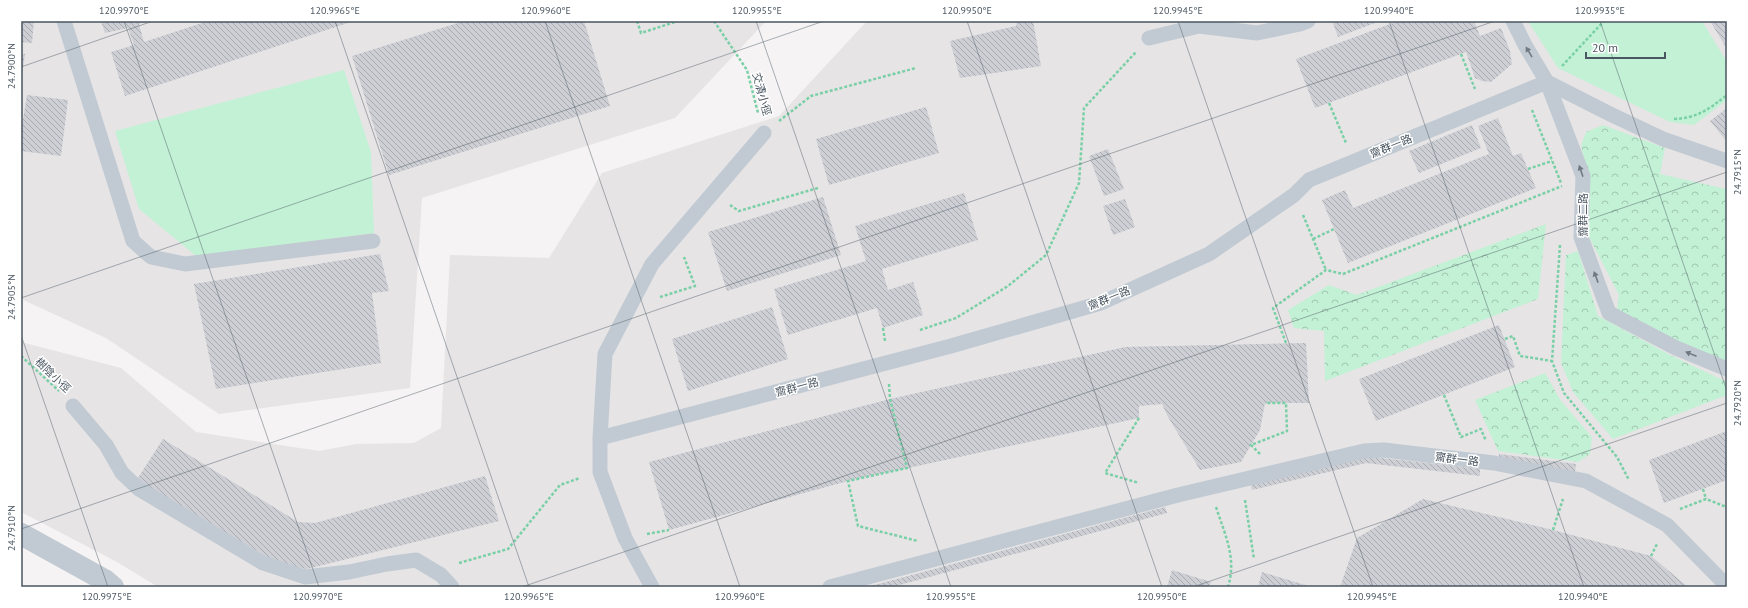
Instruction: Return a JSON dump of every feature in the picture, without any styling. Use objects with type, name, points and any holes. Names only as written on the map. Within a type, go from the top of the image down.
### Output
[{"type":"street","points":[[21,534],[106,581],[113,587]]},
{"type":"lane","points":[[64,21],[133,241],[151,257],[185,264],[373,241]]},
{"type":"lane","points":[[1149,38],[1199,26],[1257,33],[1308,21]]},
{"type":"lane","name":"齋群二路","points":[[1513,21],[1525,45],[1547,82],[1584,176],[1581,237],[1609,314],[1676,348],[1727,369]]},
{"type":"lane","points":[[1547,82],[1663,139],[1727,161]]},
{"type":"lane","name":"齋群一路","points":[[600,438],[944,348],[1100,303],[1209,254],[1294,194],[1309,180],[1547,82]]},
{"type":"lane","points":[[652,587],[625,538],[600,472],[604,354],[652,264],[764,133]]},
{"type":"lane","points":[[73,406],[106,445],[122,473],[139,489],[263,563],[305,577],[349,572],[416,560],[434,570],[452,587]]},
{"type":"lane","name":"齋群一路","points":[[830,587],[1178,494],[1364,452],[1384,450],[1494,463],[1586,481],[1667,525],[1727,586]]},
{"type":"path","points":[[637,21],[641,33],[678,21]]},
{"type":"path","name":"交清小徑","points":[[714,21],[747,70],[764,133]]},
{"type":"path","points":[[1547,82],[1604,21]]},
{"type":"path","points":[[914,333],[956,318],[1008,286],[1046,255],[1079,183],[1084,108],[1149,38]]},
{"type":"path","points":[[1461,54],[1482,109]]},
{"type":"path","points":[[764,133],[811,96],[916,68]]},
{"type":"path","points":[[1286,343],[1273,308],[1326,270],[1343,274],[1562,186],[1525,90]]},
{"type":"path","points":[[1672,120],[1686,119],[1705,112],[1727,96]]},
{"type":"path","points":[[1329,103],[1347,147]]},
{"type":"path","points":[[1528,169],[1552,161]]},
{"type":"path","points":[[714,193],[738,211],[818,188]]},
{"type":"path","points":[[1294,194],[1326,270]]},
{"type":"path","points":[[1313,239],[1334,229]]},
{"type":"path","points":[[638,292],[652,299],[695,286],[677,236]]},
{"type":"path","points":[[1581,237],[1560,245],[1552,361],[1564,393],[1617,457],[1633,486],[1635,496],[1634,507]]},
{"type":"path","points":[[1505,340],[1513,336],[1520,356],[1552,361]]},
{"type":"path","points":[[886,343],[893,340]]},
{"type":"path","name":"樹陰小徑","points":[[21,356],[52,383],[73,406]]},
{"type":"path","points":[[1444,394],[1461,437],[1481,429],[1494,463]]},
{"type":"path","points":[[890,399],[907,468],[848,481],[858,526],[926,543]]},
{"type":"path","points":[[1265,403],[1286,403],[1287,431],[1251,445],[1278,471]]},
{"type":"path","points":[[1139,418],[1105,473],[1142,484]]},
{"type":"path","points":[[434,570],[508,549],[560,485],[600,472]]},
{"type":"path","points":[[1553,530],[1570,477]]},
{"type":"path","points":[[1242,480],[1254,559]]},
{"type":"path","points":[[1210,488],[1231,557],[1232,574],[1228,587]]},
{"type":"path","points":[[1703,489],[1706,499]]},
{"type":"path","points":[[1679,509],[1706,499],[1724,506],[1727,509]]},
{"type":"shaded area","points":[[21,21],[766,21],[675,118],[422,198],[410,388],[219,414],[106,338],[21,299]]},
{"type":"shaded area","points":[[867,21],[1727,21],[1727,587],[158,587],[117,562],[21,512],[21,342],[121,368],[196,432],[319,451],[356,444],[414,443],[441,428],[450,255],[549,258],[602,173],[779,116]]},
{"type":"green space","points":[[1528,21],[1702,21],[1727,62],[1727,100],[1694,125],[1670,122],[1558,68]]},
{"type":"green space","points":[[344,70],[371,152],[374,233],[196,256],[139,209],[115,131]]},
{"type":"green space","points":[[1603,125],[1665,148],[1660,174],[1726,189],[1727,362],[1671,338],[1617,309],[1619,295],[1587,233],[1588,174],[1581,146],[1586,132]]},
{"type":"green space","points":[[1546,224],[1538,299],[1325,381],[1324,331],[1294,328],[1288,310],[1329,285],[1357,295]]},
{"type":"green space","points":[[1578,251],[1598,316],[1670,355],[1727,382],[1727,395],[1613,439],[1573,392],[1561,363],[1566,255]]},
{"type":"green space","points":[[1545,373],[1561,401],[1592,437],[1590,454],[1578,462],[1498,451],[1475,400]]},
{"type":"building","points":[[21,21],[34,21],[32,43],[21,42]]},
{"type":"building","points":[[101,21],[146,21],[139,24],[144,42],[208,21],[354,21],[125,96],[111,52],[134,45],[128,28],[105,33]]},
{"type":"building","points":[[464,21],[584,21],[610,106],[389,175],[352,56]]},
{"type":"building","points":[[1017,21],[1033,21],[1041,66],[960,78],[950,41],[1016,26]]},
{"type":"building","points":[[1339,21],[1380,21],[1338,37],[1333,23]]},
{"type":"building","points":[[1398,21],[1474,21],[1480,36],[1501,28],[1510,51],[1512,64],[1491,82],[1482,81],[1475,78],[1466,52],[1315,108],[1296,59]]},
{"type":"building","points":[[1710,21],[1727,21],[1727,49]]},
{"type":"building","points":[[21,54],[25,54],[22,75],[21,75]]},
{"type":"building","points":[[27,95],[68,100],[61,156],[21,151],[21,132]]},
{"type":"building","points":[[926,107],[939,153],[829,185],[816,139]]},
{"type":"building","points":[[1727,108],[1727,142],[1710,121]]},
{"type":"building","points":[[1498,118],[1513,156],[1521,153],[1536,188],[1348,263],[1322,200],[1345,190],[1353,208],[1489,154],[1478,126]]},
{"type":"building","points":[[1472,125],[1481,148],[1419,173],[1409,151]]},
{"type":"building","points":[[1108,149],[1124,189],[1104,196],[1089,156]]},
{"type":"building","points":[[964,193],[978,240],[882,269],[888,290],[913,282],[923,315],[883,328],[877,308],[788,335],[774,289],[866,261],[855,226]]},
{"type":"building","points":[[823,197],[841,255],[727,291],[708,232]]},
{"type":"building","points":[[1125,199],[1135,227],[1113,235],[1103,206]]},
{"type":"building","points":[[380,254],[389,291],[372,293],[381,363],[216,389],[194,284]]},
{"type":"building","points":[[772,307],[788,359],[688,391],[672,339]]},
{"type":"building","points":[[1499,325],[1515,367],[1376,421],[1359,379]]},
{"type":"building","points":[[1306,343],[1309,403],[1265,403],[1260,430],[1241,462],[1200,470],[1168,417],[1162,404],[1139,406],[1139,418],[848,481],[669,530],[649,462],[890,399],[1125,347]]},
{"type":"building","points":[[1727,431],[1727,480],[1664,503],[1649,460]]},
{"type":"building","points":[[163,439],[298,522],[315,523],[485,476],[499,521],[307,569],[282,565],[136,481]]},
{"type":"building","points":[[1499,454],[1576,464],[1575,472],[1498,461]]},
{"type":"building","points":[[1364,456],[1480,469],[1480,476],[1366,463],[1252,490],[1250,482]]},
{"type":"building","points":[[1423,499],[1553,530],[1651,556],[1688,587],[1340,587],[1357,538]]},
{"type":"building","points":[[1165,507],[1167,513],[892,587],[867,587]]},
{"type":"building","points":[[1172,570],[1211,582],[1209,587],[1167,587]]},
{"type":"building","points":[[1262,572],[1312,587],[1258,587]]}]
